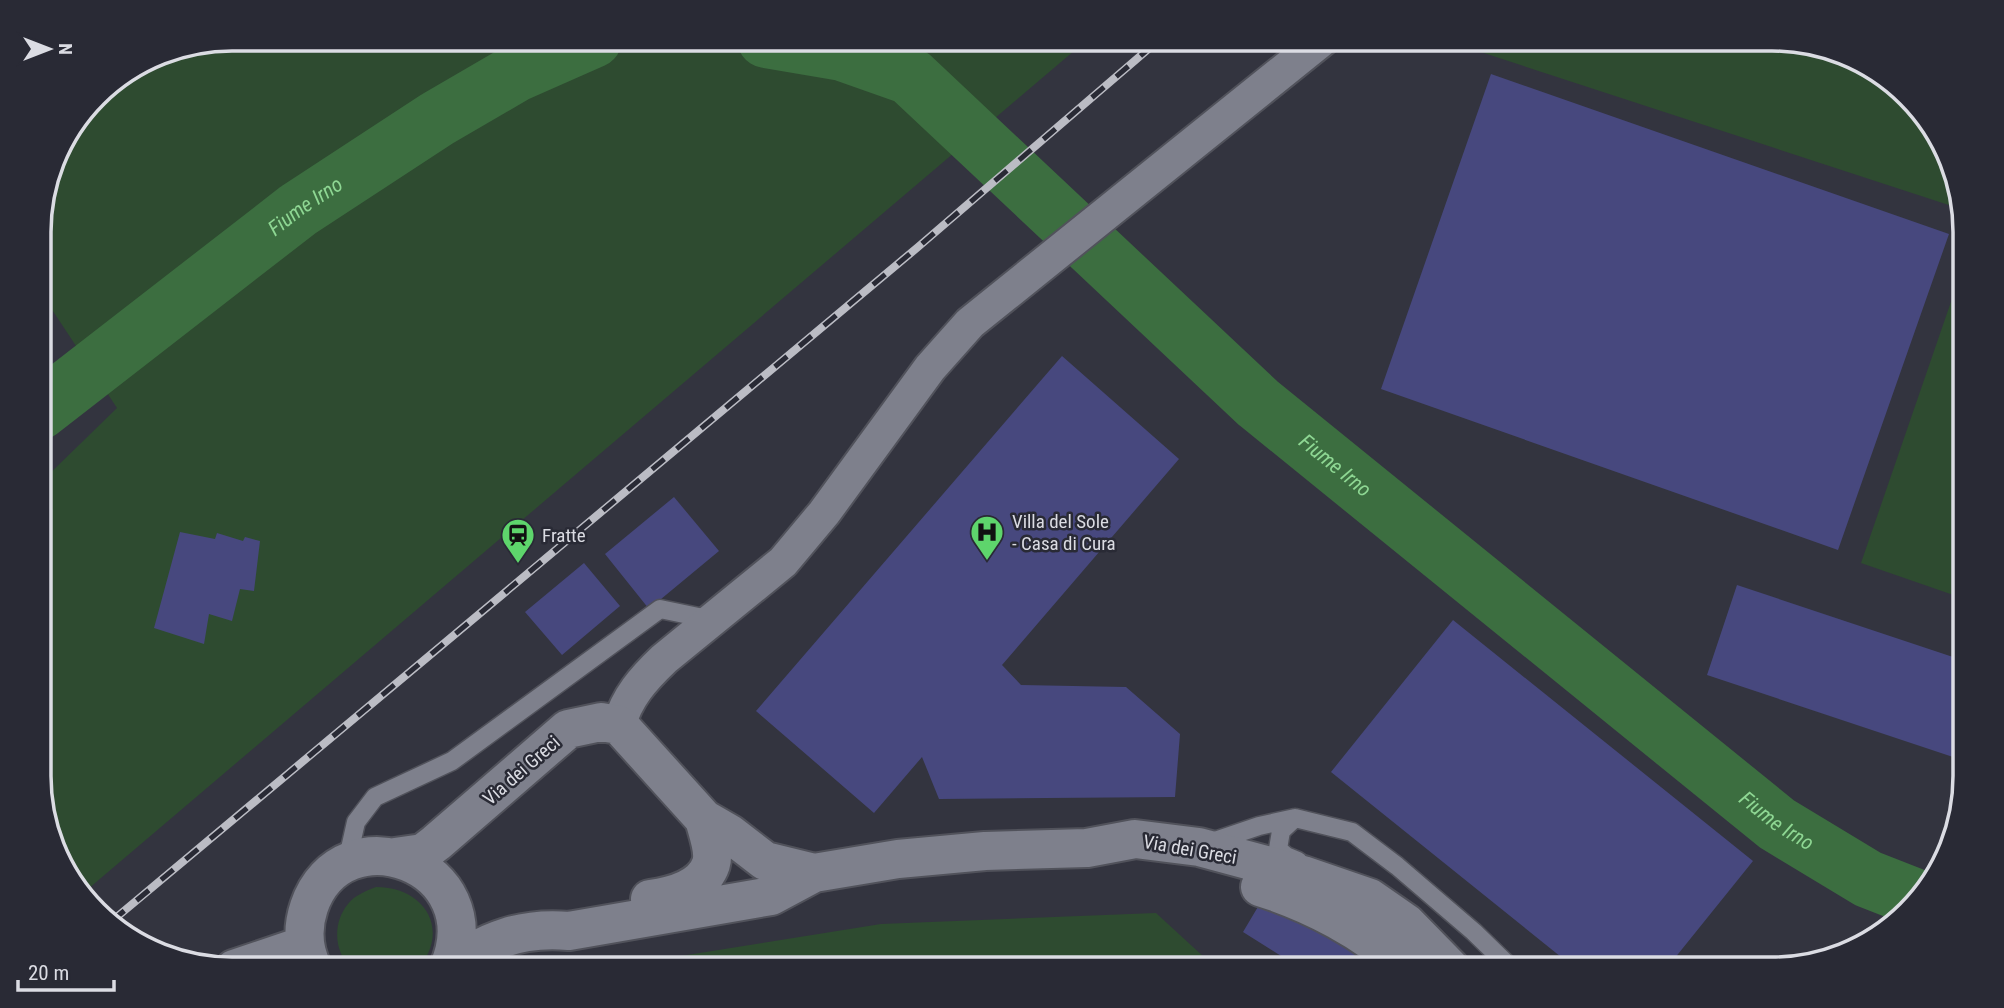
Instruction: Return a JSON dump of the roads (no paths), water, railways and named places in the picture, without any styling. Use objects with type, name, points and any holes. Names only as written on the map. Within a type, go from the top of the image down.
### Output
[{"type":"main road","name":"Via dei Greci","points":[[347,863],[370,856],[395,857],[423,853],[568,729],[601,722],[619,725],[704,819],[730,834],[765,861],[814,873]]},
{"type":"main road","name":"Via dei Greci","points":[[547,929],[558,916],[589,908],[662,897],[697,883],[711,864],[712,855],[704,819]]},
{"type":"main road","name":"Via dei Greci","points":[[467,957],[483,945],[501,938],[547,929],[569,931],[771,896],[814,873],[952,853],[1087,848],[1135,839],[1199,847],[1303,875],[1370,898],[1406,923],[1439,957]]},
{"type":"main road","points":[[1087,848],[1220,875],[1290,897],[1364,937],[1392,957]]},
{"type":"main road","points":[[395,857],[429,872],[452,902],[457,920],[453,957]]},
{"type":"main road","points":[[309,957],[304,921],[312,897],[327,877],[347,863]]},
{"type":"street","points":[[619,725],[634,690],[646,676],[783,562],[808,534],[930,368],[970,323],[1307,51]]},
{"type":"lane","points":[[347,863],[356,822],[374,797],[452,761],[660,609],[713,620]]},
{"type":"lane","points":[[1295,818],[1281,831],[1278,849],[1299,862],[1324,865],[1371,887],[1391,901],[1406,923]]},
{"type":"lane","points":[[1199,847],[1295,818],[1352,832],[1406,874],[1500,957]]},
{"type":"waterway","name":"Fiume Irno","points":[[51,402],[298,210],[437,119],[516,73],[566,51]]},
{"type":"waterway","name":"Fiume Irno","points":[[836,51],[910,76],[1258,403],[1777,824],[1868,879],[1908,895]]},
{"type":"railway","points":[[118,916],[918,247],[1146,51]]},
{"type":"place","name":"Villa del Sole - Casa di Cura","points":[[987,562]]},
{"type":"place","name":"Fratte","points":[[518,565]]}]
